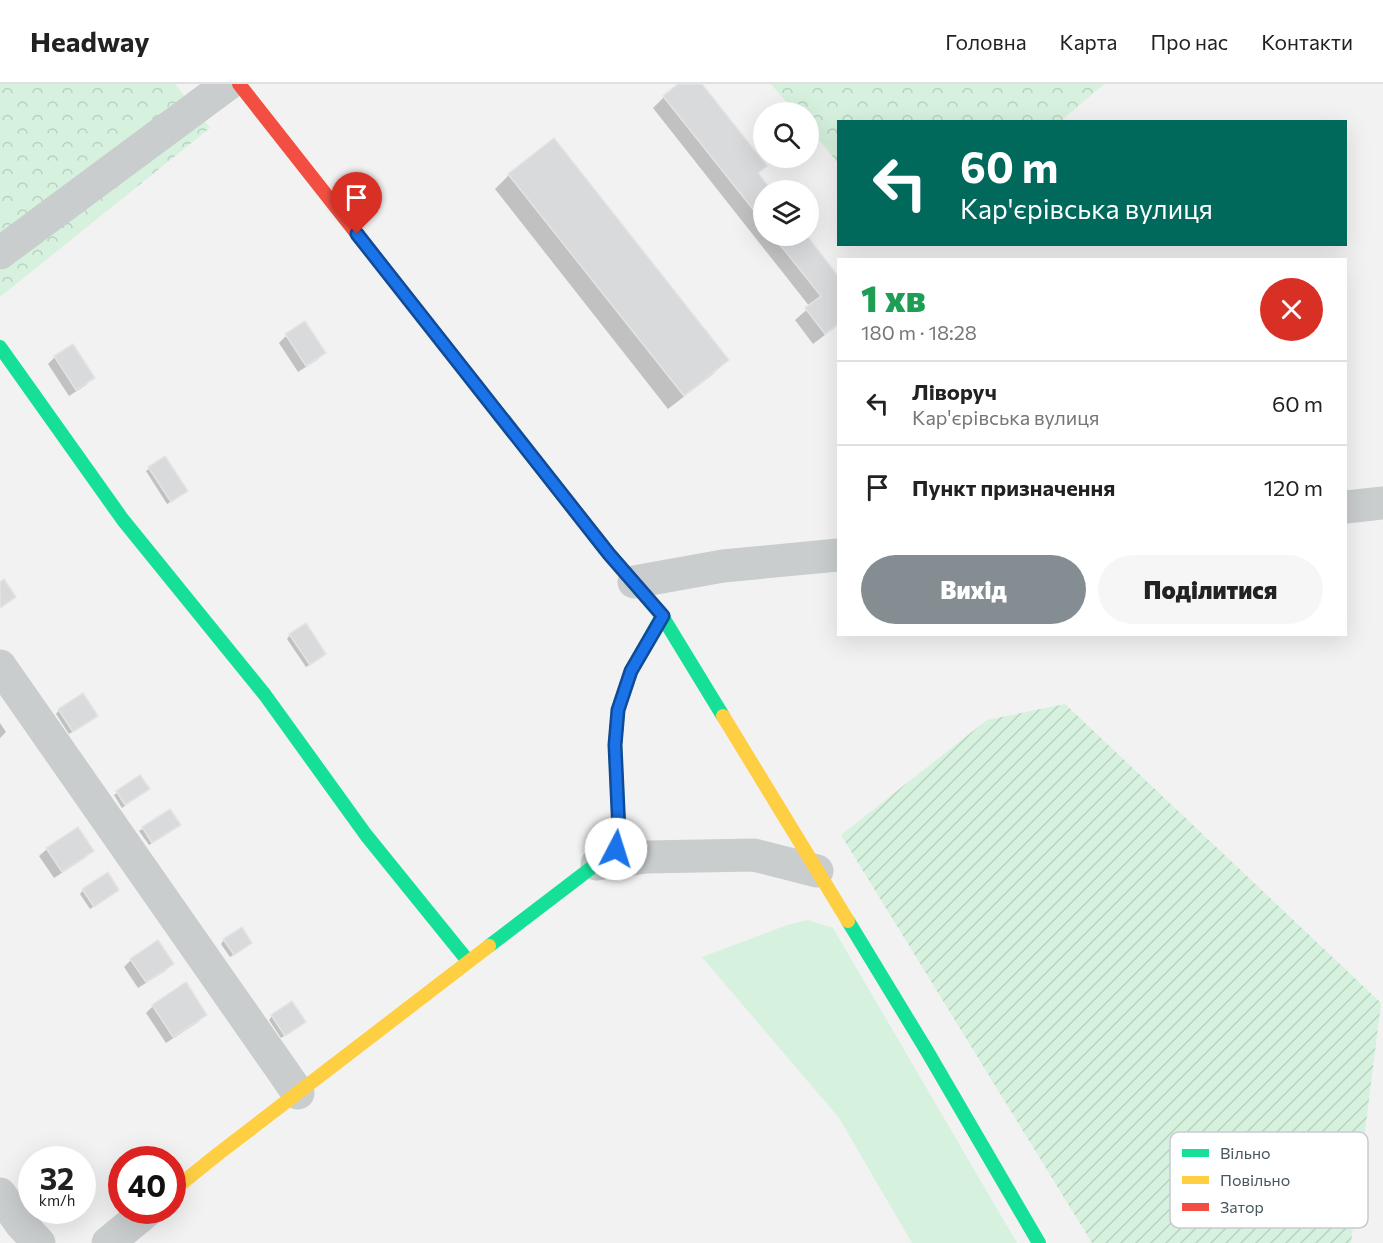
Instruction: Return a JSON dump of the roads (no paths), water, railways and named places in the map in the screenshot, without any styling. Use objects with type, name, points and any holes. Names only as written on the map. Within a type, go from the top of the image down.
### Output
[{"type":"street","points":[[0,254],[228,84]]},
{"type":"street","points":[[239,84],[602,544],[663,616],[933,1061],[1039,1243]]},
{"type":"street","points":[[0,347],[123,520],[265,695],[366,835],[468,961]]},
{"type":"street","points":[[1347,507],[1383,503]]},
{"type":"street","points":[[634,582],[723,566],[837,555]]},
{"type":"street","points":[[186,1180],[616,849],[619,832],[615,745],[618,710],[631,671],[663,616]]},
{"type":"street","points":[[0,666],[298,1093]]},
{"type":"street","points":[[597,864],[646,857],[754,855],[817,871]]},
{"type":"street","points":[[0,1194],[21,1224],[39,1243]]},
{"type":"street","points":[[108,1243],[131,1224]]}]
